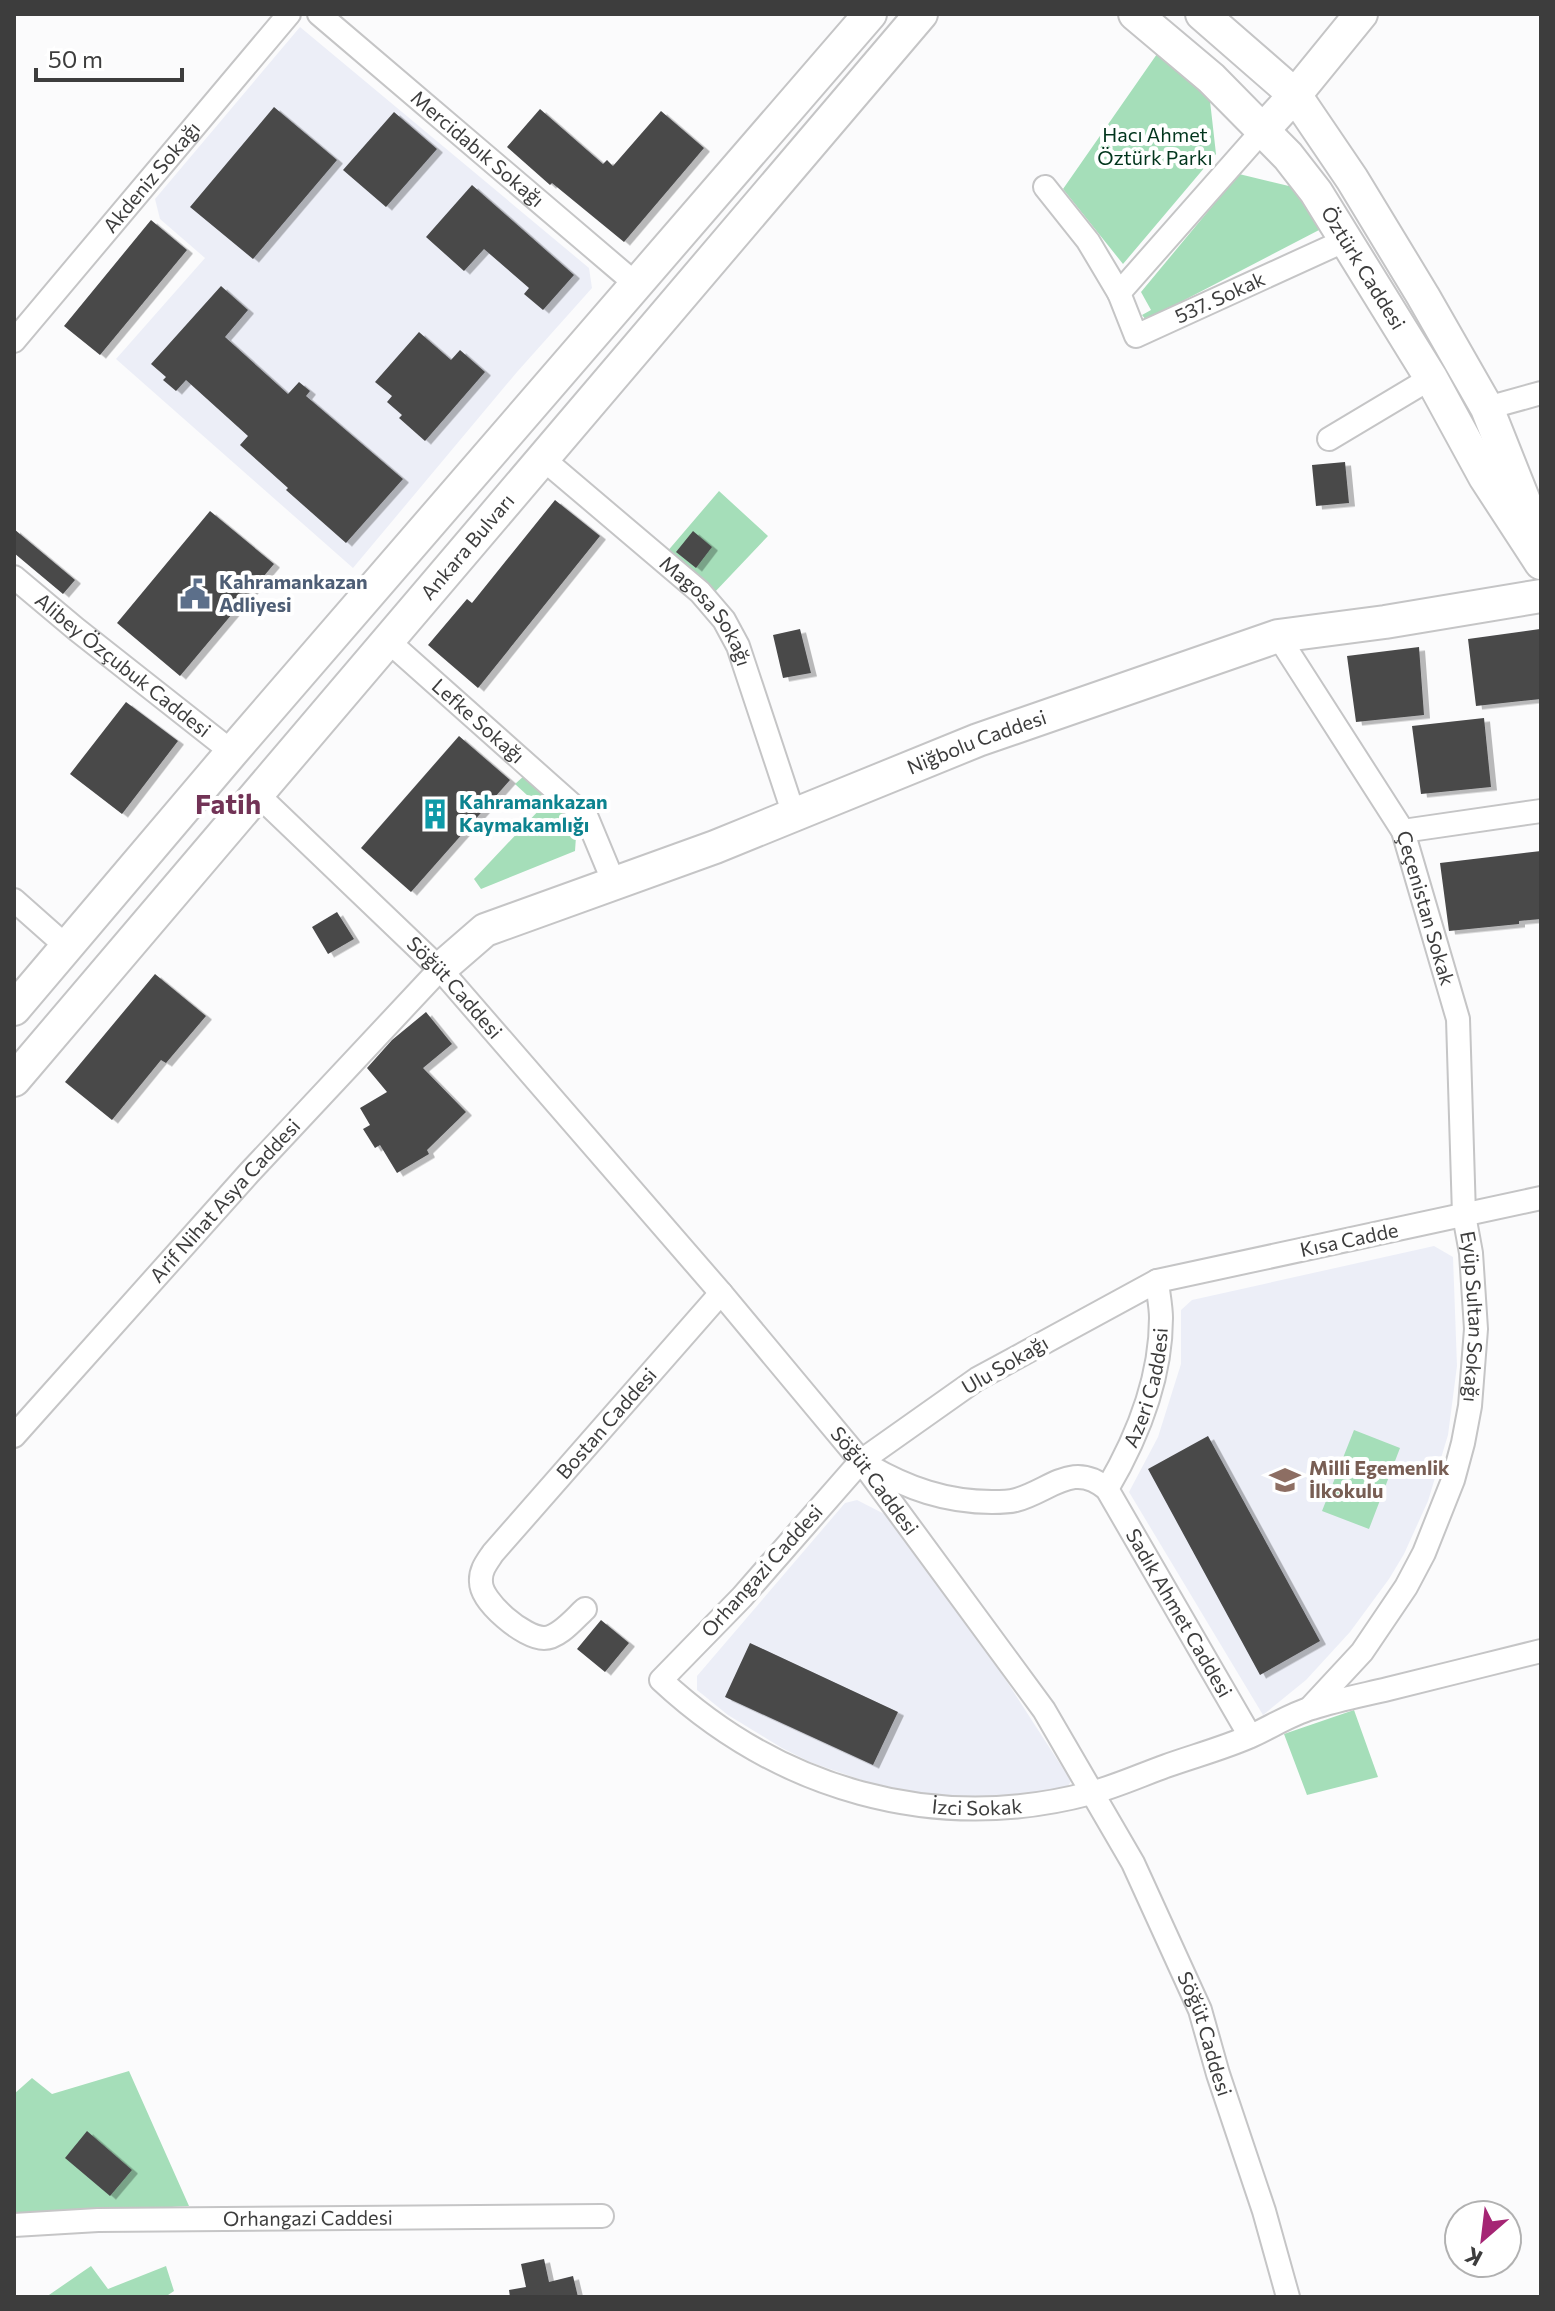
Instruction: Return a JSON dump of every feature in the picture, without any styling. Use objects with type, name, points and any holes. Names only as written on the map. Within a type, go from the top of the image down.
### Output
[{"type":"main road","name":"Ankara Bulvarı","points":[[14,1009],[870,14]]},
{"type":"main road","name":"Ankara Bulvarı","points":[[14,1080],[921,14]]},
{"type":"main road","name":"Öztürk Caddesi","points":[[1135,14],[1211,78],[1288,156],[1316,192],[1431,378],[1485,477],[1541,563]]},
{"type":"main road","name":"Öztürk Caddesi","points":[[1202,14],[1295,95],[1352,179],[1487,408],[1541,544]]},
{"type":"main road","points":[[1262,131],[1361,14]]},
{"type":"main road","name":"Niğbolu Caddesi","points":[[440,969],[485,930],[715,847],[978,740],[1278,636],[1541,596]]},
{"type":"street","name":"Akdeniz Sokağı","points":[[14,341],[289,14]]},
{"type":"street","name":"Mercidabık Sokağı","points":[[319,14],[637,285]]},
{"type":"street","points":[[1045,187],[1088,241],[1119,293],[1262,131]]},
{"type":"street","name":"537. Sokak","points":[[1119,293],[1136,336],[1346,240]]},
{"type":"street","points":[[1329,439],[1431,378]]},
{"type":"street","points":[[1487,408],[1541,393]]},
{"type":"street","name":"Magosa Sokağı","points":[[542,458],[700,592],[724,620],[738,646],[794,815]]},
{"type":"street","name":"Alibey Özçubuk Caddesi","points":[[14,577],[232,752]]},
{"type":"street","name":"Çeçenistan Sokak","points":[[1278,636],[1403,831],[1458,1019],[1464,1215]]},
{"type":"street","name":"Lefke Sokağı","points":[[387,640],[587,818],[614,883]]},
{"type":"street","name":"Söğüt Caddesi","points":[[256,793],[440,969],[721,1293],[861,1461],[1044,1710],[1133,1863],[1200,2010],[1288,2297]]},
{"type":"street","points":[[1403,831],[1541,811]]},
{"type":"street","points":[[14,900],[67,947]]},
{"type":"street","name":"Arif Nihat Asya Caddesi","points":[[14,1436],[239,1184],[440,969]]},
{"type":"street","name":"Kısa Cadde","points":[[1157,1281],[1541,1198]]},
{"type":"street","name":"Eyüp Sultan Sokağı","points":[[1309,1709],[1362,1652],[1406,1587],[1424,1553],[1453,1480],[1470,1406],[1475,1367],[1475,1291],[1464,1215]]},
{"type":"street","name":"Ulu Sokağı","points":[[861,1461],[977,1379],[1157,1281]]},
{"type":"street","name":"Azeri Caddesi","points":[[1107,1489],[1135,1436],[1153,1378],[1161,1318],[1157,1281]]},
{"type":"street","name":"Bostan Caddesi","points":[[585,1609],[555,1635],[545,1638],[533,1636],[500,1613],[482,1590],[482,1569],[721,1293]]},
{"type":"street","points":[[861,1461],[919,1490],[967,1501],[1016,1501],[1061,1480],[1076,1477],[1092,1479],[1107,1489]]},
{"type":"street","name":"Orhangazi Caddesi","points":[[661,1680],[742,1597],[861,1461]]},
{"type":"street","name":"Sadık Ahmet Caddesi","points":[[1107,1489],[1250,1736]]},
{"type":"street","points":[[1309,1709],[1541,1651]]},
{"type":"street","name":"İzci Sokak","points":[[661,1680],[714,1725],[774,1761],[840,1788],[911,1804],[985,1808],[1046,1802],[1094,1792],[1250,1736],[1309,1709]]},
{"type":"street","name":"Orhangazi Caddesi","points":[[14,2225],[98,2220],[602,2216]]},
{"type":"shaded area","points":[[300,27],[589,268],[592,288],[517,372],[353,568],[116,359],[205,258],[160,219],[155,199]]},
{"type":"shaded area","name":"Milli Egemenlik İlkokulu","points":[[1434,1246],[1453,1257],[1457,1366],[1448,1435],[1428,1501],[1404,1554],[1350,1632],[1306,1680],[1263,1715],[1129,1492],[1158,1437],[1181,1364],[1181,1310],[1192,1300]]},
{"type":"shaded area","points":[[857,1500],[898,1521],[1071,1781],[1063,1795],[1031,1799],[934,1796],[870,1783],[810,1762],[782,1748],[728,1715],[697,1690],[697,1676],[845,1503]]},
{"type":"green space","name":"Hacı Ahmet Öztürk Parkı","points":[[1157,54],[1209,92],[1216,154],[1123,264],[1063,189]]},
{"type":"green space","points":[[1239,174],[1293,187],[1321,229],[1146,320],[1142,315],[1151,310],[1141,292]]},
{"type":"green space","points":[[719,491],[768,536],[713,594],[666,553]]},
{"type":"green space","points":[[525,775],[577,822],[575,851],[481,889],[474,879],[541,808],[515,784]]},
{"type":"green space","points":[[1354,1430],[1400,1448],[1369,1529],[1322,1511]]},
{"type":"green space","points":[[1354,1710],[1378,1777],[1307,1795],[1284,1734]]},
{"type":"green space","points":[[129,2071],[189,2206],[14,2216],[14,2094],[32,2078],[52,2094]]},
{"type":"green space","points":[[91,2266],[108,2289],[166,2266],[174,2291],[165,2297],[46,2297]]},
{"type":"building","points":[[274,107],[337,160],[253,259],[190,207]]},
{"type":"building","points":[[540,109],[603,164],[607,160],[613,166],[661,111],[704,148],[624,242],[507,147]]},
{"type":"building","points":[[394,112],[437,149],[386,207],[343,170]]},
{"type":"building","points":[[472,185],[574,275],[543,310],[524,294],[529,288],[484,249],[464,271],[426,237]]},
{"type":"building","points":[[151,220],[187,250],[100,355],[64,326]]},
{"type":"building","points":[[221,286],[248,310],[225,337],[288,394],[299,382],[310,391],[306,396],[403,479],[346,543],[240,445],[248,436],[186,380],[176,391],[151,364]]},
{"type":"building","points":[[419,332],[451,360],[460,350],[485,372],[425,441],[399,418],[402,415],[387,402],[392,396],[375,382]]},
{"type":"building","points":[[1345,462],[1349,503],[1316,506],[1312,465]]},
{"type":"building","points":[[555,500],[600,536],[478,688],[428,645],[467,599],[472,603]]},
{"type":"building","name":"Kahramankazan Adliyesi","points":[[210,511],[274,564],[180,676],[117,623]]},
{"type":"building","points":[[14,529],[75,580],[63,594],[14,553]]},
{"type":"building","points":[[693,531],[712,547],[696,568],[676,552]]},
{"type":"building","points":[[800,629],[811,673],[783,678],[773,635]]},
{"type":"building","points":[[1540,629],[1541,699],[1476,706],[1468,639]]},
{"type":"building","points":[[1419,647],[1424,715],[1356,722],[1347,656]]},
{"type":"building","points":[[126,702],[178,741],[122,814],[70,774]]},
{"type":"building","points":[[1484,718],[1491,787],[1421,794],[1412,726]]},
{"type":"building","name":"Kahramankazan Kaymakamlığı","points":[[459,736],[510,780],[411,892],[361,848]]},
{"type":"building","points":[[1541,851],[1541,919],[1449,931],[1440,863]]},
{"type":"building","points":[[337,912],[354,939],[328,954],[312,927]]},
{"type":"building","points":[[155,974],[206,1016],[166,1063],[161,1060],[112,1120],[65,1082]]},
{"type":"building","points":[[426,1012],[452,1044],[423,1068],[466,1112],[427,1150],[429,1154],[397,1173],[380,1145],[375,1148],[363,1129],[370,1125],[360,1108],[387,1092],[367,1068],[392,1040]]},
{"type":"building","points":[[1208,1436],[1320,1641],[1260,1675],[1148,1469]]},
{"type":"building","points":[[601,1620],[629,1643],[605,1672],[577,1649]]},
{"type":"building","points":[[750,1643],[898,1712],[873,1765],[725,1697]]},
{"type":"building","points":[[87,2131],[132,2170],[110,2196],[65,2158]]},
{"type":"building","points":[[544,2259],[549,2282],[573,2276],[578,2297],[510,2297],[509,2290],[526,2287],[521,2264]]},
{"type":"place","name":"Kahramankazan Adliyesi","points":[[195,594]]},
{"type":"place","name":"Kahramankazan Kaymakamlığı","points":[[435,814]]},
{"type":"place","name":"Milli Egemenlik İlkokulu","points":[[1285,1480]]},
{"type":"district","name":"Fatih","points":[[228,804]]}]
